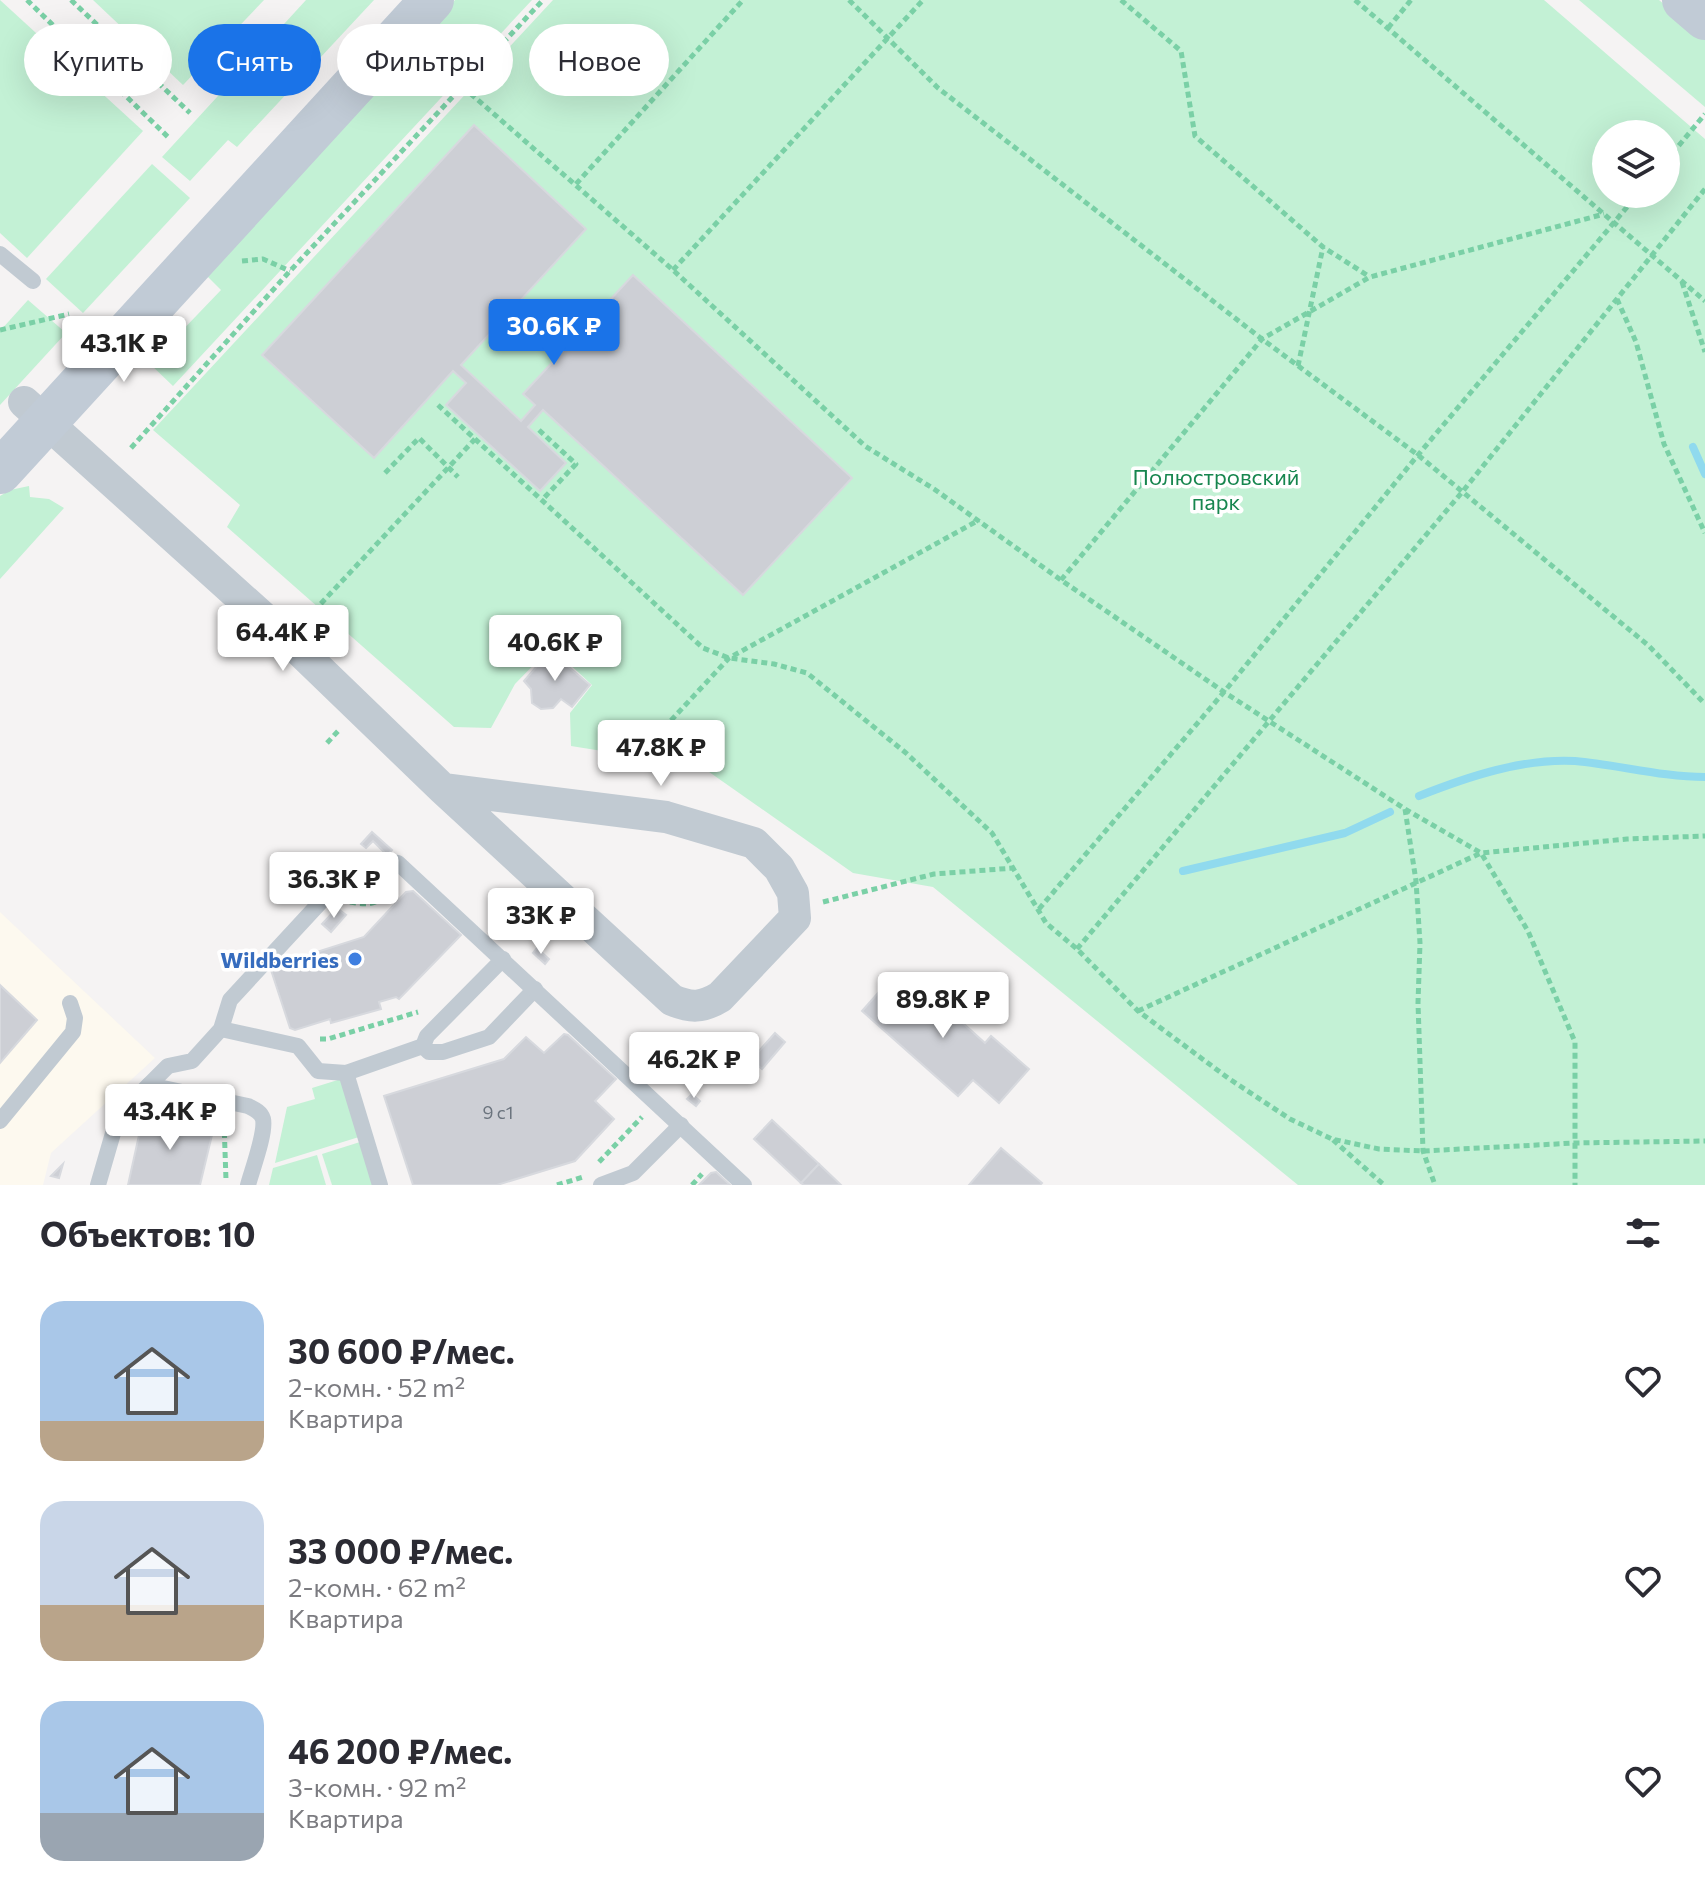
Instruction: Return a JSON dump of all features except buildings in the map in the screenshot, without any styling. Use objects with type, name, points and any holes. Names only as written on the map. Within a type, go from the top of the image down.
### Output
[{"type":"street","points":[[0,472],[23,417],[393,0]]},
{"type":"street","points":[[23,417],[432,0]]},
{"type":"street","points":[[1684,0],[1705,18]]},
{"type":"street","points":[[23,417],[299,650],[443,789],[672,1000],[688,1007],[706,1006],[720,997],[795,918],[793,893],[779,868],[754,843],[666,817],[443,789]]},
{"type":"lane","points":[[0,254],[33,281]]},
{"type":"lane","points":[[98,1185],[118,1116],[168,1066],[192,1061],[221,1029],[230,1000],[353,867],[367,860],[382,859],[398,863],[744,1185]]},
{"type":"lane","points":[[221,1029],[298,1046],[318,1071],[346,1073],[423,1046],[427,1036],[503,959]]},
{"type":"lane","points":[[423,1046],[429,1052],[443,1052],[489,1037],[535,989]]},
{"type":"lane","points":[[0,1121],[73,1032],[75,1018],[70,1003]]},
{"type":"lane","points":[[346,1073],[380,1185]]},
{"type":"lane","points":[[149,1085],[248,1106],[258,1111],[263,1118],[262,1129],[248,1185]]},
{"type":"lane","points":[[601,1185],[633,1173],[681,1125]]},
{"type":"path","points":[[27,0],[168,137]]},
{"type":"path","points":[[71,0],[190,113]]},
{"type":"path","points":[[513,33],[543,0]]},
{"type":"path","points":[[576,184],[743,0]]},
{"type":"path","points":[[849,0],[938,88],[1463,491],[1649,646],[1705,704]]},
{"type":"path","points":[[673,270],[923,0]]},
{"type":"path","points":[[1121,0],[1181,51],[1195,136],[1323,247],[1370,277]]},
{"type":"path","points":[[1355,0],[1705,301]]},
{"type":"path","points":[[1388,28],[1411,0]]},
{"type":"path","points":[[131,448],[290,271],[455,96]]},
{"type":"path","points":[[473,96],[673,270],[865,446],[979,520],[1224,692],[1405,809],[1481,853],[1528,931],[1575,1042],[1575,1185]]},
{"type":"path","points":[[1680,144],[1705,114]]},
{"type":"path","points":[[1077,949],[1463,491],[1705,189]]},
{"type":"path","points":[[1039,909],[1627,208]]},
{"type":"path","points":[[1061,580],[1262,339],[1370,277],[1604,214]]},
{"type":"path","points":[[1298,366],[1323,247]]},
{"type":"path","points":[[236,263],[263,259],[290,271]]},
{"type":"path","points":[[1682,281],[1705,352]]},
{"type":"path","points":[[1616,298],[1636,342],[1664,444],[1705,533]]},
{"type":"path","points":[[0,330],[69,314]]},
{"type":"path","points":[[438,405],[703,648],[729,658],[774,664],[807,673],[906,753],[992,833],[1046,923],[1077,949],[1138,1011],[1228,1078],[1290,1119],[1332,1139],[1379,1149],[1423,1151],[1575,1143],[1705,1141]]},
{"type":"path","points":[[539,430],[576,464],[542,500]]},
{"type":"path","points":[[385,473],[419,438],[458,477]]},
{"type":"path","points":[[314,611],[475,439]]},
{"type":"path","points":[[637,757],[729,658],[979,520]]},
{"type":"path","points":[[1405,809],[1416,881],[1420,943],[1418,1003],[1423,1151],[1435,1185]]},
{"type":"path","points":[[1138,1011],[1481,853],[1627,839],[1705,836]]},
{"type":"path","points":[[321,901],[341,900],[372,905],[383,900],[393,886],[382,859]]},
{"type":"path","points":[[796,910],[934,874],[1014,868]]},
{"type":"path","points":[[328,1039],[421,1011]]},
{"type":"path","points":[[595,1166],[656,1102]]},
{"type":"path","points":[[1332,1139],[1384,1185]]},
{"type":"path","points":[[557,1185],[585,1177]]},
{"type":"shaded area","points":[[0,912],[155,1058],[51,1153],[43,1185],[0,1185]]},
{"type":"green space","points":[[0,0],[26,24],[24,96],[105,96],[143,131],[27,258],[0,233]]},
{"type":"green space","points":[[93,0],[264,0],[241,24],[188,24],[188,80],[183,85],[172,75],[172,24],[118,24]]},
{"type":"green space","points":[[306,0],[374,0],[352,24],[337,24],[337,40],[321,57],[321,24],[284,24]]},
{"type":"green space","points":[[455,0],[532,0],[510,24],[433,24]]},
{"type":"green space","name":"Полюстровский парк","points":[[553,0],[1544,0],[1705,139],[1705,1185],[1298,1185],[933,887],[853,873],[702,767],[571,746],[570,713],[592,685],[551,647],[515,684],[491,728],[454,727],[227,527],[240,505],[153,430],[464,96],[513,96],[513,43],[529,26],[529,96],[669,96],[669,24],[531,24]]},
{"type":"green space","points":[[1579,0],[1659,0],[1705,39],[1705,107]]},
{"type":"green space","points":[[218,96],[285,96],[237,147],[228,140],[190,181],[162,157]]},
{"type":"green space","points":[[367,96],[443,96],[173,386],[150,364],[221,290],[204,273]]},
{"type":"green space","points":[[152,164],[190,198],[83,313],[46,279]]},
{"type":"green space","points":[[28,300],[66,333],[0,405],[0,331]]},
{"type":"green space","points":[[29,486],[30,497],[49,499],[64,508],[0,579],[0,496],[10,490]]},
{"type":"green space","points":[[341,1079],[359,1137],[275,1163],[287,1107],[315,1099],[312,1088]]},
{"type":"green space","points":[[360,1142],[373,1185],[332,1185],[322,1154]]},
{"type":"green space","points":[[317,1155],[326,1185],[269,1185],[273,1168]]},
{"type":"waterway","points":[[1693,447],[1705,474]]},
{"type":"waterway","points":[[1419,796],[1496,770],[1555,761],[1705,777]]},
{"type":"waterway","points":[[1183,871],[1345,833],[1390,812]]},
{"type":"place","name":"Wildberries","points":[[355,959]]}]
